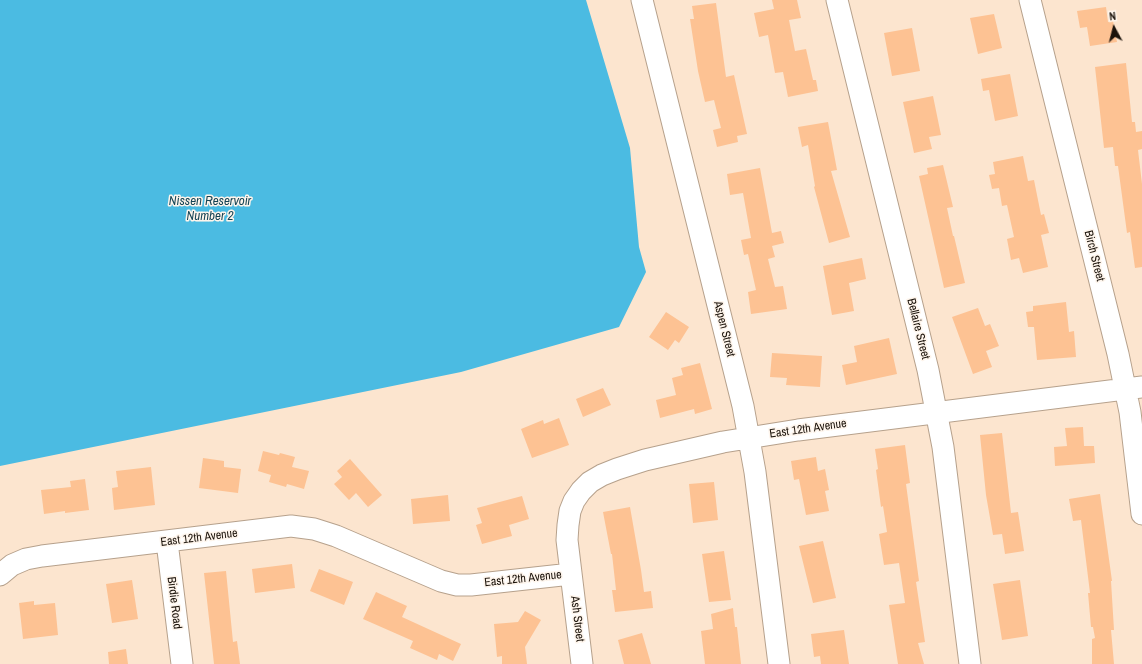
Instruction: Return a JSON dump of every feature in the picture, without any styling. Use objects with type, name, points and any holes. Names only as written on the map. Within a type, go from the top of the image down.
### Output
[{"type":"street","name":"Aspen Street","points":[[642,0],[743,406],[755,472],[779,664]]},
{"type":"street","name":"Bellaire Street","points":[[837,0],[928,370],[943,447],[970,664]]},
{"type":"street","name":"Birch Street","points":[[1030,0],[1118,354],[1134,388],[1130,412],[1142,514]]},
{"type":"street","name":"East 12th Avenue","points":[[0,575],[12,565],[26,559],[291,526],[314,529],[441,581],[457,585],[471,585],[571,574],[567,540],[570,511],[574,501],[590,482],[617,469],[645,460],[723,442],[798,430],[1134,388]]},
{"type":"street","name":"Birdie Road","points":[[167,542],[182,664]]},
{"type":"street","name":"Ash Street","points":[[571,574],[582,664]]},
{"type":"water","name":"Nissen Reservoir Number 2","points":[[0,0],[586,0],[630,148],[639,247],[646,272],[619,327],[461,372],[0,466]]},
{"type":"building","points":[[772,0],[797,0],[801,18],[789,20],[795,51],[806,49],[813,80],[816,80],[818,91],[788,97],[783,72],[775,73],[768,35],[759,37],[754,13],[774,9]]},
{"type":"building","points":[[716,3],[726,77],[734,75],[747,134],[737,136],[738,142],[717,147],[713,130],[721,128],[714,100],[705,102],[698,71],[690,19],[694,19],[692,6]]},
{"type":"building","points":[[1106,7],[1108,22],[1113,21],[1117,42],[1090,46],[1087,27],[1080,28],[1077,11]]},
{"type":"building","points":[[994,14],[1002,48],[978,54],[970,18]]},
{"type":"building","points":[[912,28],[920,71],[892,76],[884,33]]},
{"type":"building","points":[[1126,63],[1132,122],[1135,122],[1136,132],[1142,131],[1142,149],[1138,150],[1142,184],[1142,267],[1135,268],[1130,232],[1127,233],[1118,166],[1115,166],[1113,147],[1104,148],[1095,67]]},
{"type":"building","points":[[1010,74],[1018,116],[995,121],[989,90],[983,91],[981,79]]},
{"type":"building","points":[[933,96],[941,135],[929,137],[932,149],[914,153],[903,102]]},
{"type":"building","points":[[828,122],[837,170],[831,171],[850,237],[829,243],[814,187],[808,145],[802,147],[798,127]]},
{"type":"building","points":[[1023,156],[1028,181],[1034,180],[1041,215],[1044,214],[1049,233],[1041,235],[1048,267],[1023,273],[1019,258],[1011,260],[1007,239],[1014,237],[1007,205],[1002,206],[999,188],[992,189],[989,175],[995,174],[993,162]]},
{"type":"building","points":[[943,165],[953,207],[947,208],[965,283],[944,288],[919,176],[928,174],[927,168]]},
{"type":"building","points":[[760,168],[772,233],[781,231],[784,243],[772,246],[775,257],[768,259],[775,287],[783,286],[787,309],[751,314],[748,292],[756,290],[748,254],[744,255],[741,240],[751,238],[743,193],[730,195],[727,174]]},
{"type":"building","points":[[862,258],[866,279],[849,283],[854,311],[832,315],[823,266]]},
{"type":"building","points":[[1066,302],[1069,332],[1074,331],[1076,357],[1037,360],[1034,327],[1028,327],[1026,312],[1033,311],[1033,306]]},
{"type":"building","points":[[978,308],[985,326],[990,324],[999,346],[986,351],[992,367],[973,374],[952,317]]},
{"type":"building","points":[[666,312],[689,327],[679,343],[675,340],[668,350],[649,337]]},
{"type":"building","points":[[889,338],[897,374],[846,385],[842,365],[857,362],[854,346]]},
{"type":"building","points":[[772,353],[822,356],[820,387],[786,385],[787,378],[770,377]]},
{"type":"building","points":[[700,363],[712,409],[695,414],[694,409],[660,418],[656,400],[676,395],[672,378],[683,375],[681,368]]},
{"type":"building","points":[[603,388],[611,405],[583,417],[576,399]]},
{"type":"building","points":[[559,418],[569,445],[532,458],[521,429],[543,420],[544,424]]},
{"type":"building","points":[[1083,427],[1084,446],[1094,446],[1095,463],[1055,466],[1054,447],[1067,446],[1065,428]]},
{"type":"building","points":[[1002,433],[1011,513],[1018,512],[1024,551],[1005,554],[1002,534],[993,535],[986,495],[980,435]]},
{"type":"building","points":[[905,445],[910,483],[906,484],[919,581],[916,582],[925,642],[918,643],[924,664],[898,664],[889,605],[905,603],[899,563],[884,565],[879,534],[887,532],[883,506],[881,507],[875,449]]},
{"type":"building","points":[[263,451],[295,457],[292,467],[309,471],[304,489],[287,484],[286,487],[269,482],[271,475],[258,471]]},
{"type":"building","points":[[816,457],[818,471],[825,469],[829,490],[825,491],[829,511],[806,515],[799,479],[794,480],[791,461]]},
{"type":"building","points":[[203,458],[224,461],[224,467],[241,469],[238,493],[199,488]]},
{"type":"building","points":[[350,459],[382,495],[368,507],[356,493],[349,500],[334,484],[342,477],[337,471]]},
{"type":"building","points":[[151,467],[155,505],[114,510],[112,488],[118,487],[116,471]]},
{"type":"building","points":[[85,479],[89,510],[44,514],[41,490],[71,487],[70,481]]},
{"type":"building","points":[[714,482],[718,520],[693,523],[689,484]]},
{"type":"building","points":[[1100,494],[1112,581],[1114,630],[1111,630],[1114,664],[1092,664],[1092,639],[1095,638],[1093,627],[1091,627],[1088,593],[1090,593],[1081,520],[1073,521],[1069,499]]},
{"type":"building","points":[[448,495],[450,521],[413,524],[411,499]]},
{"type":"building","points":[[522,496],[529,519],[509,525],[512,536],[482,544],[476,525],[482,523],[477,508]]},
{"type":"building","points":[[630,507],[644,592],[651,591],[653,608],[615,612],[612,590],[616,590],[612,554],[603,512]]},
{"type":"building","points":[[823,541],[836,598],[813,603],[799,546]]},
{"type":"building","points":[[724,551],[731,600],[709,602],[702,554]]},
{"type":"building","points":[[292,564],[295,588],[255,593],[252,569]]},
{"type":"building","points":[[319,569],[353,582],[344,605],[310,591]]},
{"type":"building","points":[[226,571],[233,642],[237,641],[240,664],[214,664],[204,573]]},
{"type":"building","points":[[132,580],[138,619],[112,623],[106,584]]},
{"type":"building","points":[[1020,580],[1028,636],[1002,640],[993,584]]},
{"type":"building","points":[[376,592],[407,606],[402,617],[461,644],[453,661],[439,654],[437,660],[410,648],[413,641],[363,619]]},
{"type":"building","points":[[34,601],[34,605],[55,603],[58,635],[23,639],[19,603]]},
{"type":"building","points":[[733,608],[735,627],[737,627],[741,664],[705,664],[701,631],[713,629],[711,614]]},
{"type":"building","points":[[525,611],[541,620],[525,647],[527,664],[502,664],[502,656],[497,657],[494,624],[518,622]]},
{"type":"building","points":[[844,630],[849,664],[821,664],[820,656],[814,657],[811,634]]},
{"type":"building","points":[[642,633],[651,664],[624,664],[618,640]]},
{"type":"building","points":[[126,649],[128,664],[109,664],[108,652]]}]
